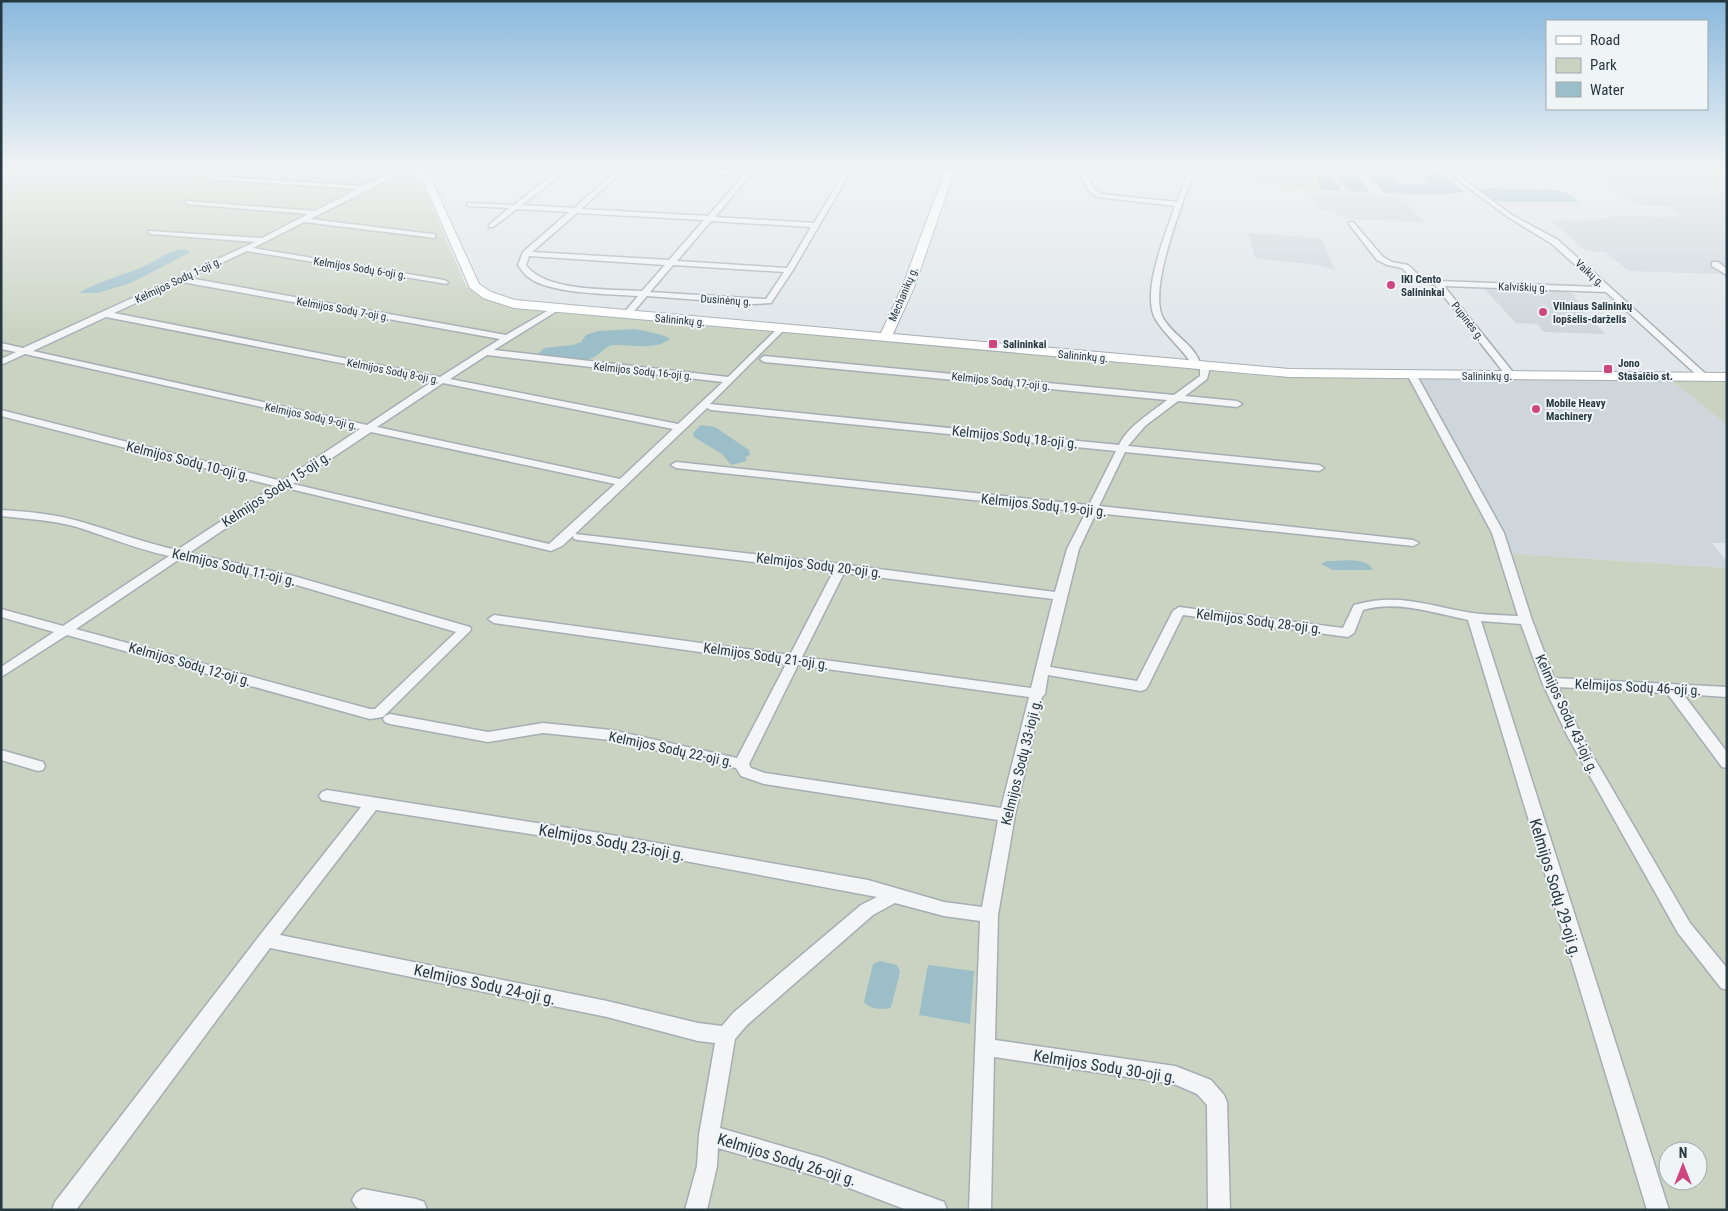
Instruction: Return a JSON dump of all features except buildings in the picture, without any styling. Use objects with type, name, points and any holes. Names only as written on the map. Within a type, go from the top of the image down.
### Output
[{"type":"main road","name":"Salininkų g.","points":[[446,223],[474,286],[486,295],[505,302],[554,309],[1289,373],[1413,376],[1727,377]]},
{"type":"main road","name":"Mechanikų g.","points":[[885,338],[909,285],[932,223]]},
{"type":"street","name":"Kelmijos Sodų 1-oji g.","points":[[1,362],[246,249],[299,223]]},
{"type":"street","points":[[324,223],[432,236]]},
{"type":"street","points":[[491,226],[496,223]]},
{"type":"street","points":[[526,254],[560,223]]},
{"type":"street","points":[[626,315],[706,223]]},
{"type":"street","points":[[771,223],[815,225]]},
{"type":"street","points":[[1174,223],[1156,293],[1157,314],[1164,326],[1201,366]]},
{"type":"street","points":[[1351,223],[1383,261],[1405,265],[1410,268],[1417,278],[1438,284]]},
{"type":"street","name":"Vaikų g.","points":[[1521,223],[1555,242],[1704,377]]},
{"type":"street","name":"Dusinėnų g.","points":[[526,254],[522,261],[524,270],[545,282],[578,289],[765,302],[771,300],[815,225]]},
{"type":"street","points":[[151,232],[264,240]]},
{"type":"street","name":"Kelmijos Sodų 6-oji g.","points":[[246,249],[444,282]]},
{"type":"street","points":[[526,254],[789,270]]},
{"type":"street","points":[[1715,264],[1727,273]]},
{"type":"street","name":"Kelmijos Sodų 7-oji g.","points":[[180,279],[506,338]]},
{"type":"street","name":"Kalviškių g.","points":[[1438,284],[1608,290]]},
{"type":"street","name":"Pupinės g.","points":[[1438,284],[1511,376]]},
{"type":"street","name":"Kelmijos Sodų 15-oji g.","points":[[1,673],[283,484],[506,338],[554,309]]},
{"type":"street","name":"Kelmijos Sodų 8-oji g.","points":[[105,314],[680,427]]},
{"type":"street","points":[[621,482],[730,380],[780,329]]},
{"type":"street","name":"Kelmijos Sodų 9-oji g.","points":[[1,346],[621,482]]},
{"type":"street","name":"Kelmijos Sodų 16-oji g.","points":[[486,352],[730,380]]},
{"type":"street","name":"Kelmijos Sodų 17-oji g.","points":[[764,358],[1237,404]]},
{"type":"street","name":"Kelmijos Sodų 33-ioji g.","points":[[980,1210],[989,915],[1007,815],[1044,670],[1060,596],[1073,549],[1122,448],[1132,432],[1204,377],[1201,366]]},
{"type":"street","name":"Kelmijos Sodų 43-ioji g.","points":[[1413,376],[1498,533],[1526,620],[1549,682],[1602,786],[1684,928],[1727,982]]},
{"type":"street","name":"Kelmijos Sodų 18-oji g.","points":[[711,407],[1319,468]]},
{"type":"street","name":"Kelmijos Sodų 10-oji g.","points":[[1,413],[283,484],[551,548],[566,536],[621,482]]},
{"type":"street","name":"Kelmijos Sodų 19-oji g.","points":[[676,464],[1413,543]]},
{"type":"street","name":"Kelmijos Sodų 11-oji g.","points":[[1,512],[62,521],[141,546],[286,578],[465,630],[384,716]]},
{"type":"street","name":"Kelmijos Sodų 20-oji g.","points":[[578,537],[1060,596]]},
{"type":"street","points":[[741,764],[841,568]]},
{"type":"street","name":"Kelmijos Sodų 28-oji g.","points":[[1044,670],[1141,686],[1179,611],[1348,633],[1358,608],[1374,602],[1389,602],[1472,617]]},
{"type":"street","name":"Kelmijos Sodų 12-oji g.","points":[[1,613],[370,714],[384,716]]},
{"type":"street","points":[[1472,617],[1526,620]]},
{"type":"street","name":"Kelmijos Sodų 29-oji g.","points":[[1472,617],[1658,1210]]},
{"type":"street","name":"Kelmijos Sodų 21-oji g.","points":[[494,619],[1038,694]]},
{"type":"street","name":"Kelmijos Sodų 46-oji g.","points":[[1549,682],[1727,692]]},
{"type":"street","points":[[1672,690],[1727,763]]},
{"type":"street","name":"Kelmijos Sodų 22-oji g.","points":[[384,716],[488,737],[543,728],[611,735],[741,764],[746,772],[764,778],[1007,815]]},
{"type":"street","points":[[1,755],[38,766]]},
{"type":"street","name":"Kelmijos Sodų 23-ioji g.","points":[[327,796],[594,838],[868,887],[894,896]]},
{"type":"street","points":[[62,1210],[266,940],[372,804]]},
{"type":"street","points":[[709,1135],[726,1035],[740,1019],[868,910],[894,896],[944,909],[989,915]]},
{"type":"street","name":"Kelmijos Sodų 24-oji g.","points":[[266,940],[607,1009],[698,1032],[726,1035]]},
{"type":"street","name":"Kelmijos Sodų 30-oji g.","points":[[984,1047],[1175,1076],[1204,1087],[1217,1102],[1219,1210]]},
{"type":"street","name":"Kelmijos Sodų 26-oji g.","points":[[696,1210],[707,1166],[709,1135],[823,1168],[936,1210]]},
{"type":"street","points":[[363,1200],[416,1210]]},
{"type":"shaded area","points":[[1553,223],[1727,223],[1727,278],[1721,274],[1629,271],[1605,252],[1586,251]]},
{"type":"shaded area","points":[[1248,233],[1321,238],[1335,270],[1318,265],[1255,258]]},
{"type":"shaded area","name":"Vilniaus Salininkų lopšelis-darželis","points":[[1484,289],[1569,292],[1577,296],[1574,297],[1587,310],[1581,310],[1605,334],[1544,332],[1537,324],[1516,323]]},
{"type":"shaded area","points":[[1410,379],[1671,380],[1727,425],[1727,543],[1712,543],[1727,561],[1727,568],[1501,553]]},
{"type":"green space","points":[[1,223],[439,223],[466,286],[482,298],[515,307],[1278,377],[1410,379],[1501,553],[1727,568],[1727,1210],[1,1210]]},
{"type":"green space","points":[[1671,380],[1727,381],[1727,425]]},
{"type":"water","points":[[183,249],[191,252],[131,283],[98,293],[79,293],[101,282],[140,268],[172,252]]},
{"type":"water","points":[[634,329],[659,334],[670,339],[664,343],[650,346],[610,345],[594,357],[574,361],[538,354],[544,348],[573,345],[581,342],[586,335],[598,331]]},
{"type":"water","points":[[701,425],[715,427],[749,450],[750,455],[745,457],[747,461],[731,465],[722,454],[694,437],[693,433]]},
{"type":"water","points":[[1327,561],[1359,561],[1370,566],[1373,570],[1333,570],[1321,564]]},
{"type":"water","points":[[880,961],[897,965],[900,972],[892,1004],[887,1009],[872,1008],[864,1002],[873,964]]},
{"type":"water","points":[[928,965],[974,971],[970,1024],[919,1015]]},
{"type":"place","name":"IKI Cento Salininkai","points":[[1391,285]]},
{"type":"place","name":"Vilniaus Salininkų lopšelis-darželis","points":[[1543,312]]},
{"type":"place","name":"Salininkai","points":[[993,344]]},
{"type":"place","name":"Jono Stašaičio st.","points":[[1608,369]]},
{"type":"place","name":"Mobile Heavy Machinery","points":[[1536,409]]}]
